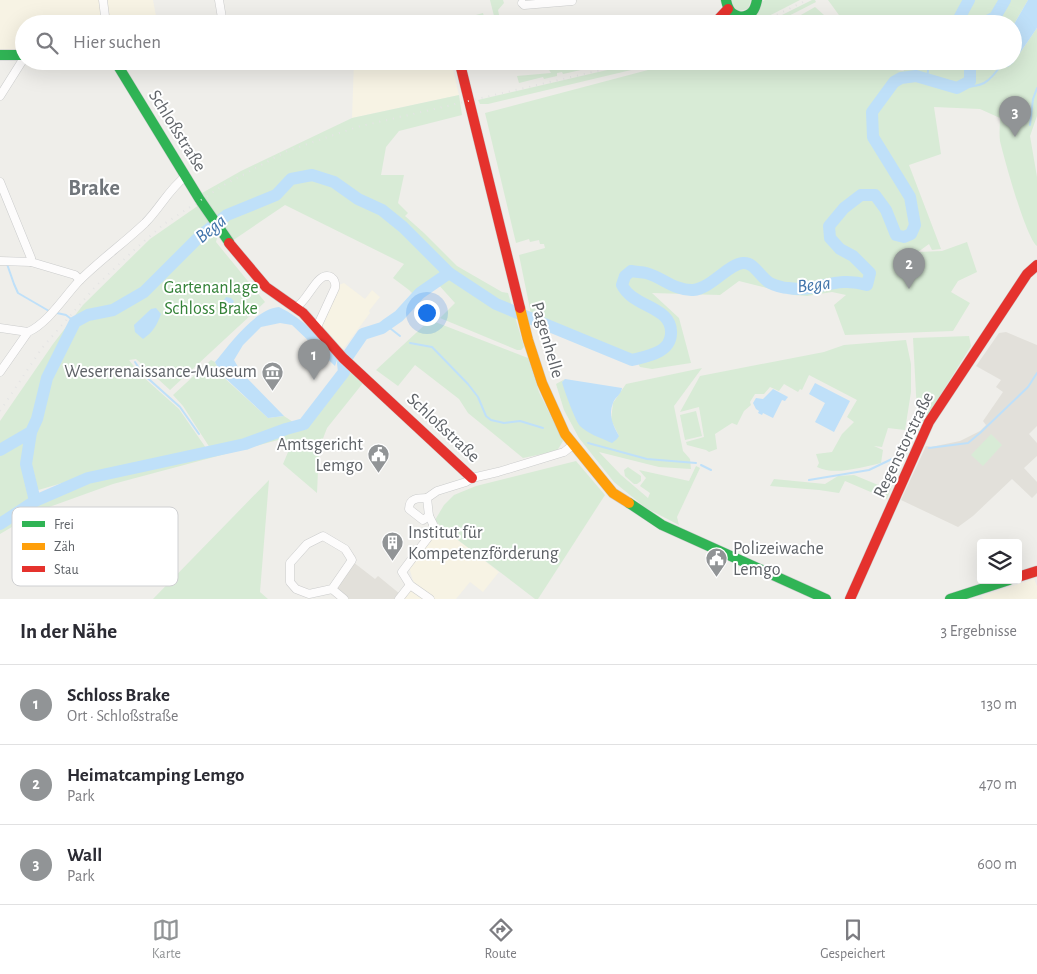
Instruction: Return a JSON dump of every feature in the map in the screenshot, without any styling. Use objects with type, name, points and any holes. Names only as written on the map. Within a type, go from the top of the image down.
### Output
[{"type":"street","points":[[103,0],[105,15]]},
{"type":"street","points":[[219,0],[222,15]]},
{"type":"street","points":[[522,3],[524,5],[574,0]]},
{"type":"street","points":[[750,15],[757,7],[758,1]]},
{"type":"street","points":[[0,55],[15,56]]},
{"type":"street","points":[[0,96],[16,70]]},
{"type":"street","name":"Schloßstraße","points":[[121,70],[209,214],[229,243],[266,287],[296,307],[343,358],[472,478],[564,452],[573,445]]},
{"type":"street","name":"Pagenhelle","points":[[462,70],[536,368],[556,416],[573,445],[613,493],[657,523],[826,599]]},
{"type":"street","name":"Pagenhelle","points":[[465,77],[466,70]]},
{"type":"street","points":[[0,328],[28,332],[35,329],[80,280],[147,221],[177,183],[186,176]]},
{"type":"street","points":[[0,182],[28,249],[31,258],[30,262]]},
{"type":"street","points":[[0,261],[30,262],[75,275],[80,280]]},
{"type":"street","name":"Regenstorstraße","points":[[850,599],[929,422],[1027,274],[1037,264]]},
{"type":"street","points":[[296,307],[302,303],[321,278],[326,276],[332,278],[336,283],[335,288],[316,329]]},
{"type":"street","points":[[0,372],[28,332]]},
{"type":"street","points":[[429,516],[423,520],[409,510],[411,501],[417,498],[427,498],[437,491],[466,482],[472,478]]},
{"type":"street","points":[[427,498],[433,531],[402,572],[410,585],[430,599]]},
{"type":"street","points":[[323,536],[345,549],[352,560],[332,589],[309,594],[296,588],[290,582],[290,563],[306,544],[323,536]]},
{"type":"street","points":[[1022,576],[1037,571]]},
{"type":"street","points":[[950,599],[997,584]]},
{"type":"street","points":[[399,599],[410,585]]},
{"type":"street","points":[[332,589],[344,599]]},
{"type":"shaded area","points":[[0,0],[153,0],[156,15],[15,15],[15,50],[0,51]]},
{"type":"shaded area","points":[[354,70],[453,70],[459,95],[352,118]]},
{"type":"shaded area","points":[[344,283],[365,299],[372,290],[380,297],[341,352],[320,328],[339,285]]},
{"type":"shaded area","points":[[1006,332],[1037,345],[1037,426],[1029,434],[1037,443],[1037,456],[1024,468],[1037,482],[1037,493],[1032,498],[1012,479],[973,516],[958,527],[901,500],[926,446],[931,447],[960,441],[980,431],[986,425],[983,421],[1003,392],[996,387],[1001,380],[976,366],[999,333]]},
{"type":"shaded area","points":[[441,527],[499,572],[483,592],[470,582],[456,599],[404,599],[414,584],[409,567]]},
{"type":"shaded area","points":[[353,562],[375,579],[378,576],[400,594],[396,599],[348,599],[335,588]]},
{"type":"shaded area","points":[[1034,579],[1037,586],[1037,599],[984,599],[981,596],[1022,584]]},
{"type":"green space","points":[[490,0],[503,0],[504,3],[498,10],[499,15],[494,15]]},
{"type":"green space","points":[[732,0],[751,0],[748,9],[739,11],[733,8]]},
{"type":"green space","points":[[765,0],[800,0],[771,15],[739,15]]},
{"type":"green space","points":[[812,0],[816,2],[791,15],[782,15]]},
{"type":"green space","points":[[828,0],[1028,0],[1019,15],[839,15]]},
{"type":"green space","points":[[815,7],[824,15],[801,15]]},
{"type":"green space","points":[[1037,28],[1037,116],[1030,136],[1037,177],[1037,246],[1027,229],[1011,180],[1000,141],[1000,118],[980,109],[934,107],[941,154],[909,165],[941,249],[932,250],[929,244],[918,252],[942,251],[967,242],[977,272],[958,281],[951,292],[970,303],[953,331],[845,335],[834,305],[846,295],[832,292],[807,296],[794,295],[739,281],[720,295],[652,293],[679,318],[691,363],[652,369],[640,367],[634,356],[531,314],[519,255],[545,248],[544,244],[540,244],[539,240],[530,242],[529,239],[516,243],[485,113],[648,70],[1022,70],[1022,50]]},
{"type":"green space","points":[[549,70],[581,70],[563,74],[562,72],[557,73],[557,76],[544,79],[543,77],[519,83],[517,76],[551,73]]},
{"type":"green space","points":[[607,70],[631,70],[488,104],[480,104],[478,100]]},
{"type":"green space","points":[[459,95],[462,115],[399,131],[386,147],[381,175],[404,175],[398,203],[408,213],[405,216],[457,266],[502,292],[508,293],[524,347],[521,350],[440,318],[455,303],[437,283],[418,299],[393,278],[404,264],[285,205],[232,241],[213,214],[202,193],[241,171],[352,118]]},
{"type":"green space","name":"Gartenanlage Schloss Brake","points":[[199,205],[218,234],[216,242],[265,302],[170,390],[136,359],[129,360],[141,375],[179,409],[206,448],[86,476],[35,491],[29,464],[29,446],[23,446],[24,464],[31,501],[21,507],[12,507],[12,512],[0,519],[0,421],[53,344],[83,305],[150,239]]},
{"type":"green space","points":[[430,320],[528,358],[539,392],[563,441],[557,451],[523,458],[468,413],[459,399],[415,365],[398,386],[376,370]]},
{"type":"green space","points":[[969,336],[971,346],[918,431],[913,338]]},
{"type":"green space","points":[[906,340],[911,364],[911,392],[905,430],[888,428],[882,447],[874,446],[883,450],[881,463],[840,471],[824,470],[817,467],[819,463],[816,454],[832,452],[842,434],[854,422],[847,417],[857,400],[809,375],[802,390],[800,389],[798,392],[784,384],[779,391],[770,387],[764,394],[755,394],[750,402],[751,405],[744,411],[737,425],[732,423],[715,434],[717,449],[709,452],[687,445],[686,442],[704,437],[699,407],[680,412],[700,376],[824,352],[844,345]]},
{"type":"green space","points":[[211,360],[215,362],[221,375],[268,418],[284,416],[305,430],[351,370],[363,383],[327,428],[319,449],[317,493],[283,464],[291,445],[278,440],[113,484],[49,507],[30,507],[88,480],[246,445],[287,430],[286,426],[246,441],[210,448],[183,406],[173,395]]},
{"type":"green space","points":[[702,368],[674,406],[683,451],[690,459],[691,469],[659,467],[599,452],[621,475],[648,498],[650,493],[640,486],[646,478],[639,470],[689,481],[696,466],[700,468],[677,517],[679,525],[646,508],[614,482],[579,438],[564,410],[556,384],[565,379],[562,382],[619,436],[611,420],[613,403],[626,384]]},
{"type":"green space","points":[[696,411],[702,436],[685,440],[680,415]]},
{"type":"green space","points":[[991,434],[1002,445],[983,466],[971,455]]},
{"type":"green space","points":[[897,457],[902,459],[887,499],[845,481],[839,493],[770,486],[774,479],[825,484],[838,476],[854,475],[883,487],[894,459]]},
{"type":"green space","points":[[576,461],[605,495],[538,599],[535,599],[441,527],[435,520],[444,505],[454,495],[476,486]]},
{"type":"green space","points":[[628,467],[641,476],[641,481],[637,484],[634,484],[625,476],[624,470]]},
{"type":"green space","points":[[269,480],[260,592],[268,599],[153,599],[166,586],[178,586],[178,573]]},
{"type":"green space","points":[[12,518],[12,527],[0,534],[0,525]]},
{"type":"water","points":[[1028,0],[1037,0],[1037,28],[1022,50],[1022,15],[1019,15]]},
{"type":"water","points":[[226,297],[234,301],[229,312],[222,315],[218,310]]},
{"type":"water","points":[[279,307],[304,323],[338,357],[335,366],[292,325],[280,323],[261,327],[243,345],[234,360],[241,372],[284,416],[268,418],[221,374],[215,362],[252,321],[270,309]]},
{"type":"water","points":[[156,308],[161,314],[152,331],[143,339],[135,332],[134,325],[151,309]]},
{"type":"water","points":[[565,379],[622,388],[614,401],[611,412],[612,420],[619,436],[612,443],[591,434],[580,426],[563,386],[562,382]]},
{"type":"water","points":[[815,383],[850,401],[834,432],[815,422],[825,403],[809,394]]},
{"type":"water","points":[[773,389],[788,397],[785,401],[782,400],[773,418],[763,413],[762,415],[758,413],[759,411],[753,403],[756,398],[763,399]]},
{"type":"waterway","name":"Bega","points":[[961,15],[969,0]]},
{"type":"waterway","name":"Bega","points":[[996,15],[1005,0]]},
{"type":"waterway","name":"Bega","points":[[927,80],[928,70]]},
{"type":"waterway","name":"Bega","points":[[26,507],[35,501],[88,478],[245,444],[304,424],[344,372],[343,363],[363,334],[382,328],[399,316],[420,293],[449,273],[496,304],[632,360],[662,350],[667,346],[671,334],[670,325],[666,318],[627,293],[622,285],[625,276],[631,271],[652,275],[686,290],[693,290],[707,285],[732,267],[743,263],[751,265],[766,281],[784,288],[798,289],[845,282],[867,285],[870,273],[853,256],[840,249],[830,238],[829,226],[844,208],[861,195],[875,195],[886,210],[896,235],[904,237],[911,234],[915,225],[910,197],[873,137],[872,112],[894,82],[901,78],[916,76],[957,88],[970,81],[970,70]]},
{"type":"waterway","name":"Bega","points":[[957,88],[984,83],[998,70]]},
{"type":"waterway","points":[[1030,125],[1033,99],[1037,88]]},
{"type":"waterway","name":"Bega","points":[[0,450],[31,432],[37,419],[47,378],[75,322],[88,315],[113,310],[144,292],[200,236],[227,215],[276,195],[291,179],[312,175],[334,182],[358,199],[382,210],[403,227],[449,273]]},
{"type":"waterway","points":[[7,264],[18,293],[49,311]]},
{"type":"waterway","points":[[57,313],[66,315],[75,322]]},
{"type":"waterway","points":[[386,325],[400,336]]},
{"type":"waterway","points":[[410,343],[432,347],[468,384],[478,397],[486,416],[491,420],[504,423],[520,421],[543,428]]},
{"type":"waterway","points":[[135,362],[142,373],[180,407],[199,434]]},
{"type":"waterway","points":[[929,448],[968,443],[1028,387],[1037,373]]},
{"type":"waterway","name":"Bega","points":[[31,432],[26,464],[35,501]]},
{"type":"waterway","points":[[588,443],[647,459],[696,463]]},
{"type":"waterway","points":[[809,480],[869,470],[894,458]]},
{"type":"waterway","points":[[701,465],[711,470]]},
{"type":"waterway","name":"Bega","points":[[0,524],[12,516]]},
{"type":"railway","points":[[776,15],[807,0]]},
{"type":"railway","points":[[0,411],[42,348],[96,286],[164,224],[224,185],[287,151],[357,127],[601,70]]},
{"type":"traffic: fast","points":[[726,0],[728,7],[735,15]]},
{"type":"traffic: fast","points":[[748,15],[752,12],[757,0]]},
{"type":"traffic: fast","points":[[0,55],[15,55]]},
{"type":"traffic: fast","points":[[121,70],[200,200],[229,242]]},
{"type":"traffic: fast","points":[[629,503],[662,525],[826,599]]},
{"type":"traffic: fast","points":[[950,599],[997,584]]},
{"type":"traffic: slow","points":[[520,308],[542,383],[565,434],[613,493],[629,503]]},
{"type":"traffic: jam","points":[[722,15],[728,9]]},
{"type":"traffic: jam","points":[[461,70],[520,308]]},
{"type":"traffic: jam","points":[[229,243],[266,287],[303,313],[343,358],[472,478]]},
{"type":"traffic: jam","points":[[850,599],[929,422],[1027,274],[1037,265]]},
{"type":"traffic: jam","points":[[1022,576],[1037,571]]},
{"type":"place","name":"Wall","points":[[1015,137]]},
{"type":"place","name":"Heimatcamping Lemgo","points":[[909,289]]},
{"type":"place","name":"Schloss Brake","points":[[314,380]]},
{"type":"place","name":"Weserrenaissance-Museum","points":[[273,391]]},
{"type":"place","name":"Amtsgericht Lemgo","points":[[379,474]]},
{"type":"place","name":"Institut für Kompetenzförderung","points":[[392,562]]},
{"type":"place","name":"Polizeiwache Lemgo","points":[[717,578]]},
{"type":"district","name":"Brake","points":[[94,188]]}]
